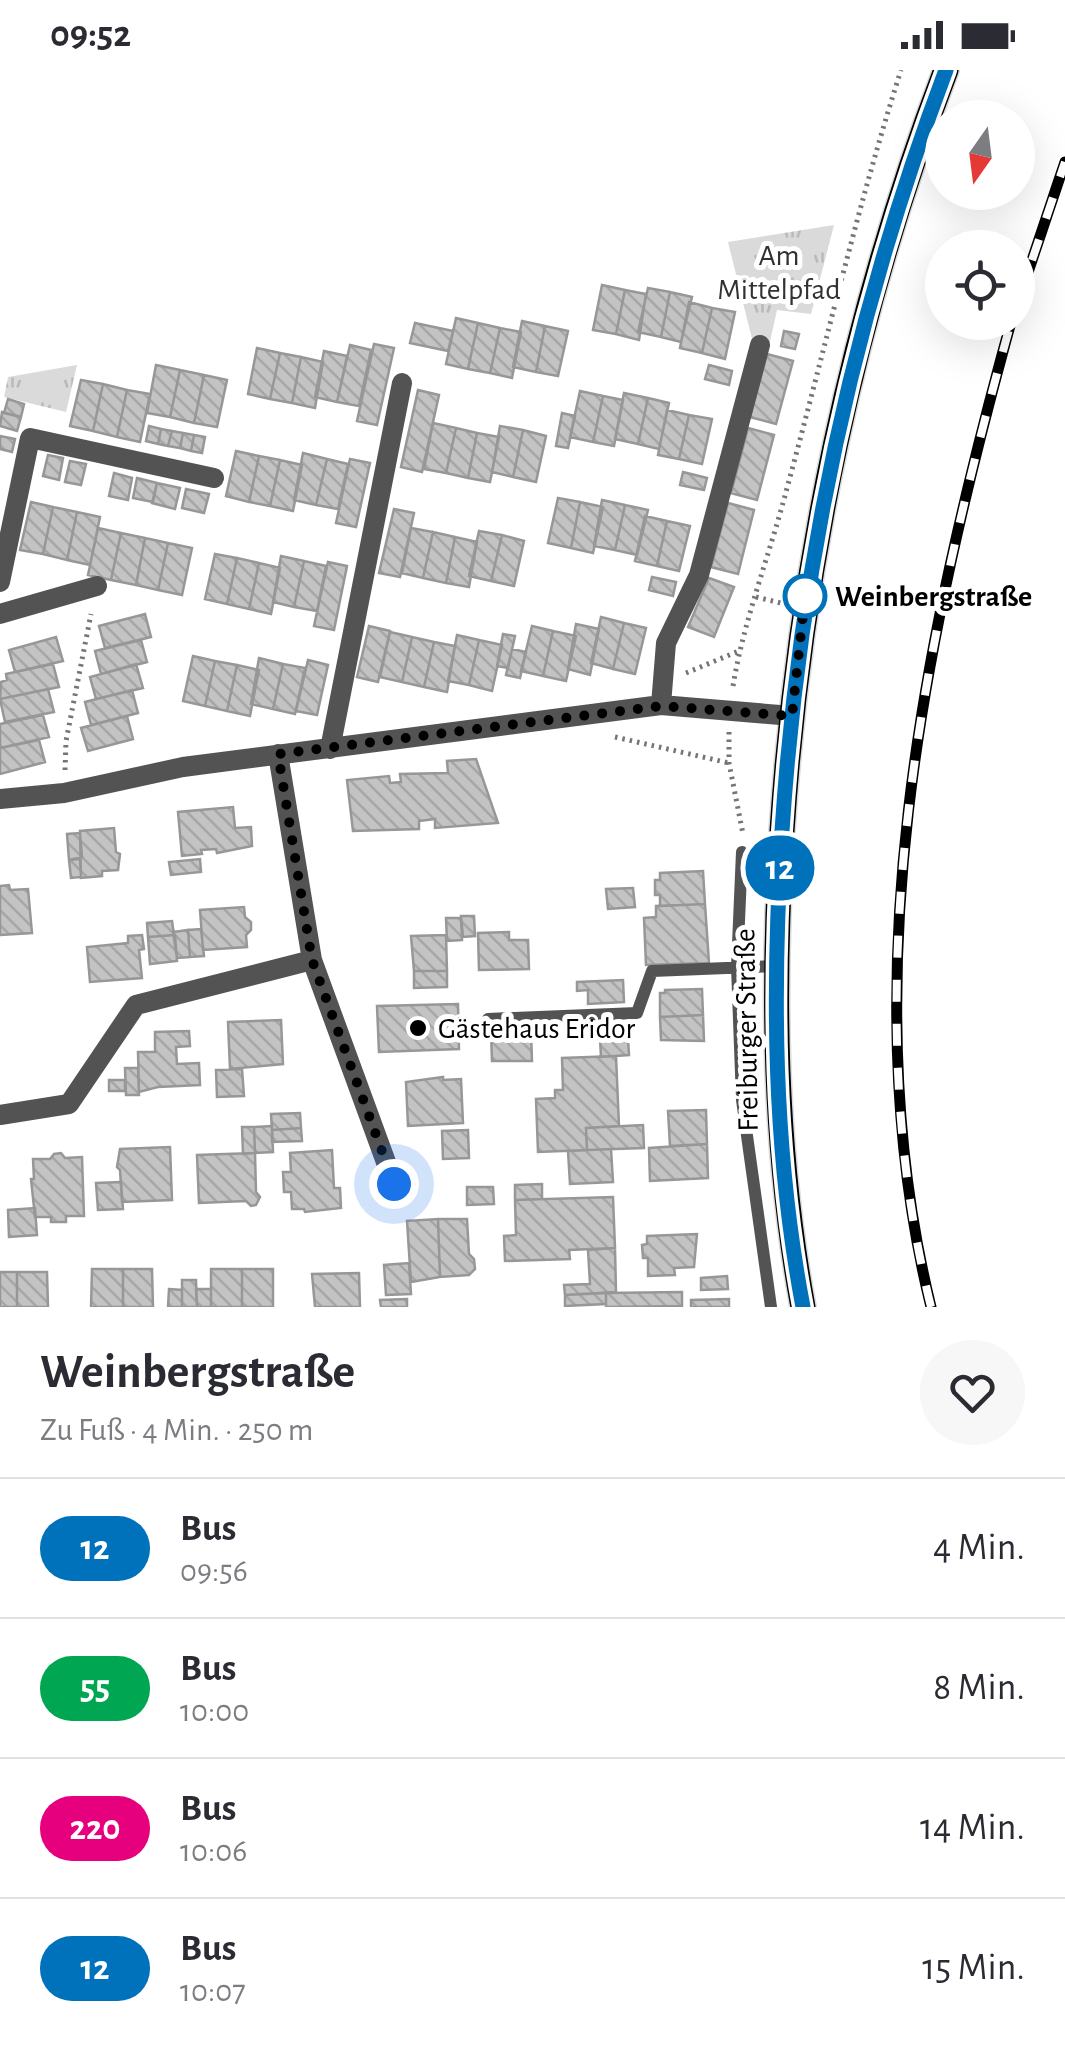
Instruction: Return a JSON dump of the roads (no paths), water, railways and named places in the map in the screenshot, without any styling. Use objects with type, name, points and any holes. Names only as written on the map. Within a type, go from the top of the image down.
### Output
[{"type":"main road","name":"Freiburger Straße","points":[[803,1307],[788,1225],[780,1134],[775,966],[787,754],[804,608],[847,394],[904,191],[946,70]]},
{"type":"street","points":[[661,706],[666,643],[698,575],[760,344]]},
{"type":"street","points":[[330,749],[402,383]]},
{"type":"street","points":[[0,582],[30,438],[214,478]]},
{"type":"street","points":[[0,614],[97,586]]},
{"type":"street","points":[[0,800],[64,794],[183,767],[661,706],[792,716]]},
{"type":"street","points":[[278,754],[312,960],[394,1184]]},
{"type":"street","points":[[0,1116],[69,1104],[136,1004],[312,960]]},
{"type":"lane","points":[[742,852],[737,967],[742,1100],[771,1307]]},
{"type":"lane","points":[[488,1019],[637,1013],[652,971],[775,966]]},
{"type":"railway","points":[[1035,251],[1065,162]]},
{"type":"railway","points":[[931,1307],[908,1184],[898,1060],[898,936],[908,811],[926,687],[979,442],[1006,340]]},
{"type":"place","name":"Weinbergstraße","points":[[805,596]]},
{"type":"place","name":"Gästehaus Eridor","points":[[418,1028]]},
{"type":"park label","name":"Am Mittelpfad","points":[[779,272]]}]
